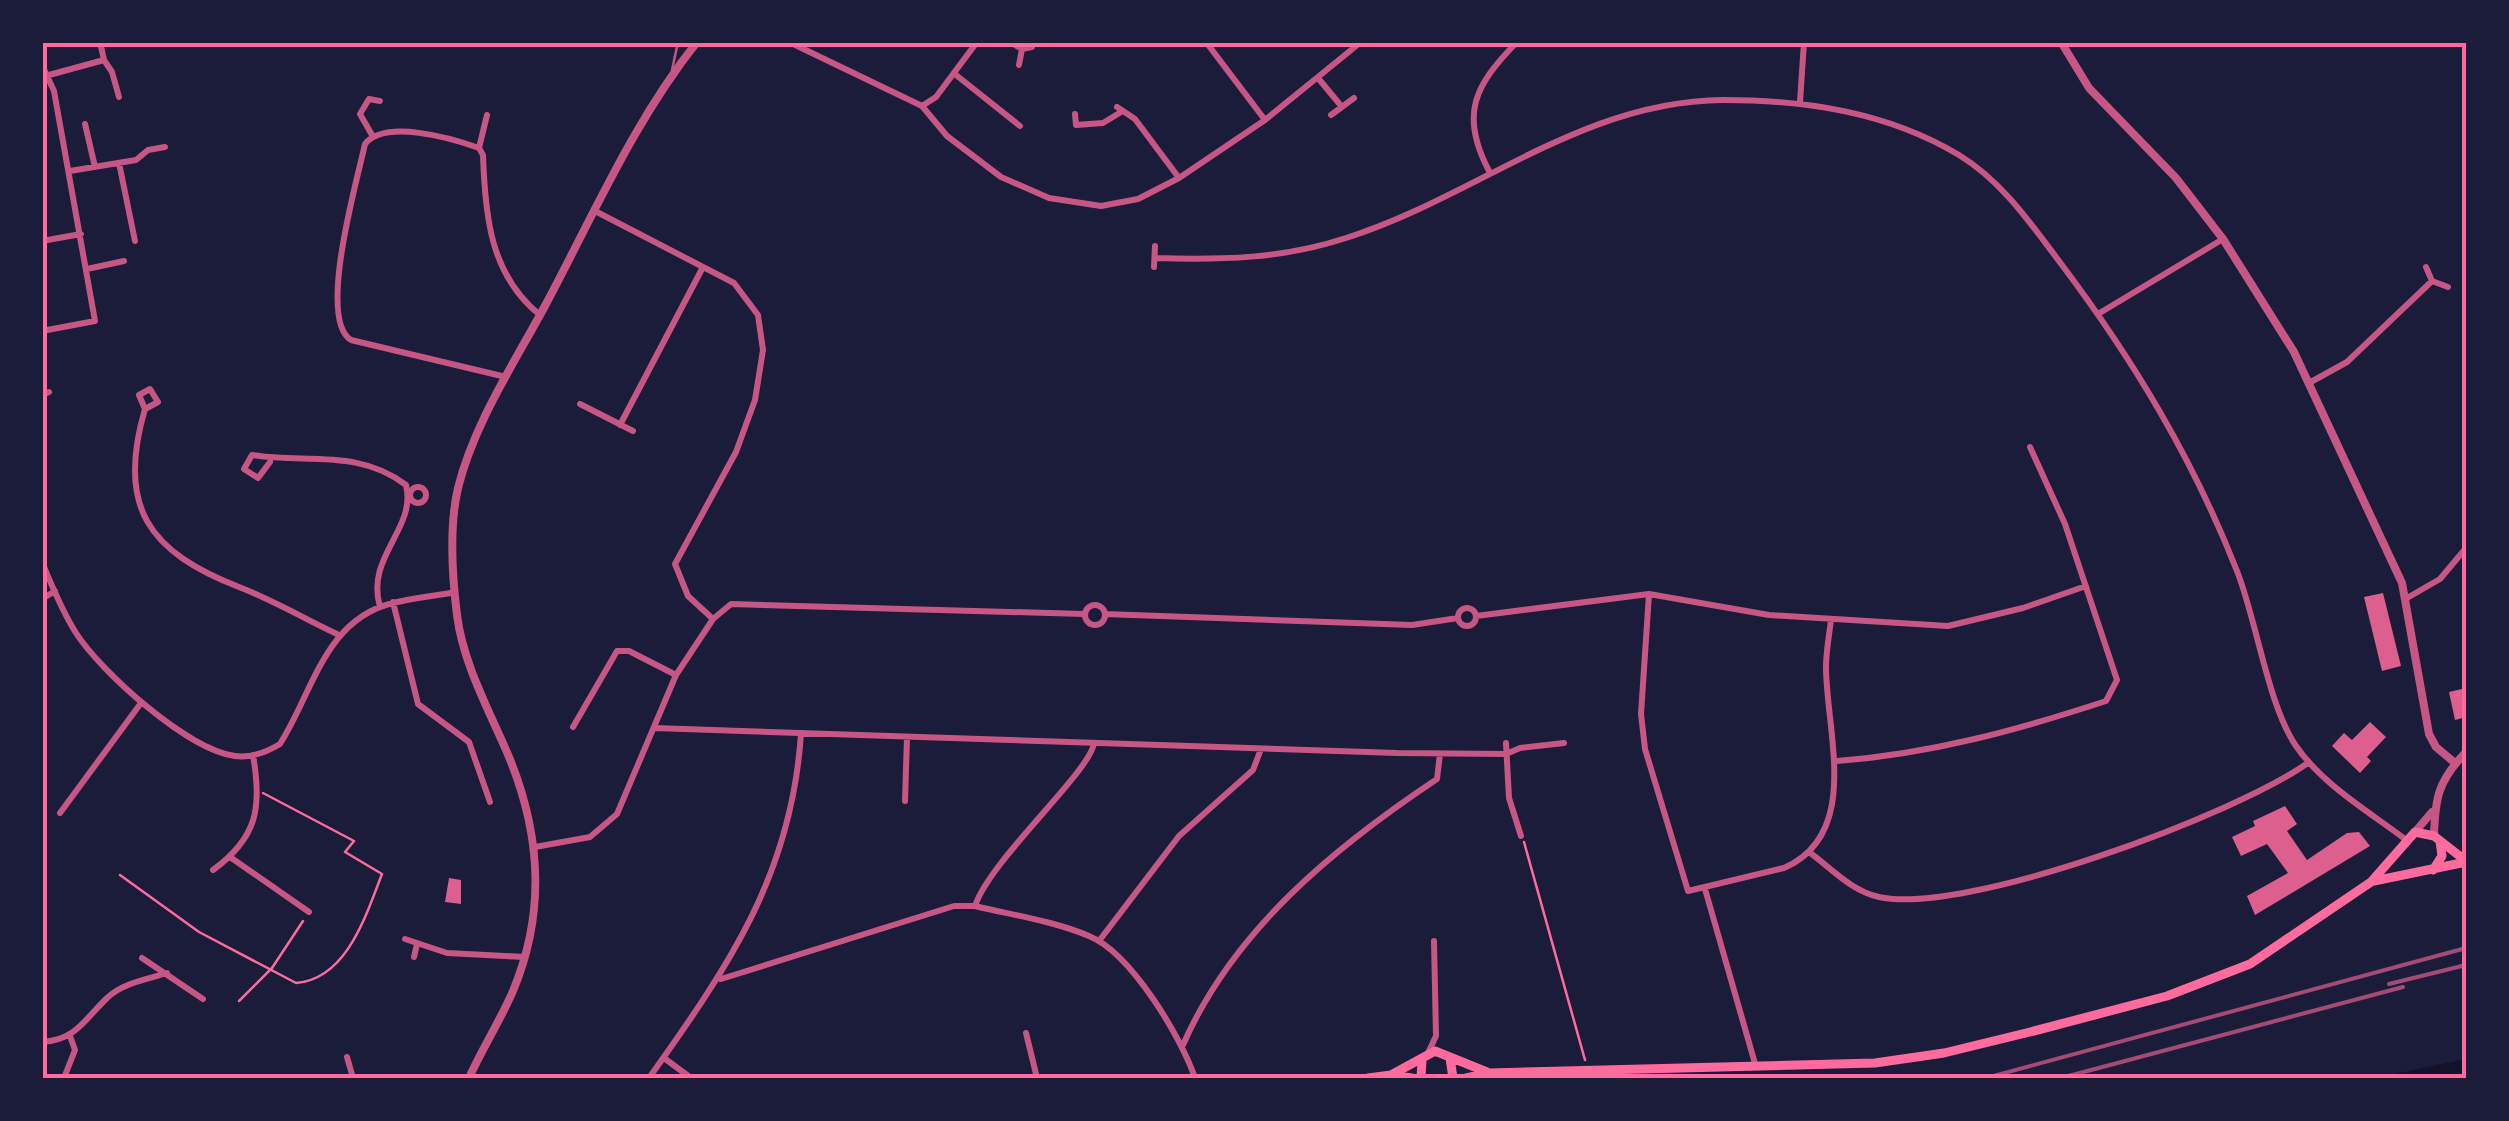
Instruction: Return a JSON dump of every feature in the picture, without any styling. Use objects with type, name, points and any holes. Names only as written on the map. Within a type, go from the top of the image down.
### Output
[{"type":"main road","points":[[1466,1078],[1489,1072],[1756,1067],[1922,1057],[2166,996],[2250,964],[2371,882],[2415,832],[2437,838],[2466,862]]},
{"type":"main road","points":[[2433,870],[2442,856],[2437,838]]},
{"type":"main road","points":[[2399,853],[2404,866],[2414,874]]},
{"type":"main road","points":[[2371,882],[2466,862]]},
{"type":"main road","points":[[1391,1075],[1425,1057],[1448,1056],[1489,1072]]},
{"type":"main road","points":[[1448,1056],[1453,1078]]},
{"type":"main road","points":[[1422,1078],[1425,1057]]},
{"type":"main road","points":[[1368,1078],[1412,1078]]},
{"type":"street","points":[[100,42],[119,97]]},
{"type":"street","points":[[678,66],[688,42]]},
{"type":"street","points":[[468,1078],[526,957],[534,922],[535,846],[525,796],[466,653],[455,592],[454,509],[459,486],[470,451],[594,211],[678,66],[697,42]]},
{"type":"street","points":[[789,42],[922,106],[970,157],[1001,177],[1050,198],[1101,206],[1138,199],[1179,178],[1265,120],[1361,42]]},
{"type":"street","points":[[922,106],[956,74],[977,42]]},
{"type":"street","points":[[1010,42],[1022,49],[1032,48]]},
{"type":"street","points":[[1206,42],[1265,120]]},
{"type":"street","points":[[1489,171],[1471,117],[1478,93],[1517,42]]},
{"type":"street","points":[[1800,102],[1804,42]]},
{"type":"street","points":[[2061,42],[2090,88],[2176,178],[2223,239],[2309,383],[2370,506],[2407,598],[2429,734],[2436,748],[2455,764]]},
{"type":"street","points":[[1019,65],[1022,49]]},
{"type":"street","points":[[49,75],[104,60]]},
{"type":"street","points":[[42,65],[49,75],[70,172],[95,321],[42,331]]},
{"type":"street","points":[[956,74],[1020,126]]},
{"type":"street","points":[[1318,78],[1342,107]]},
{"type":"street","points":[[372,135],[360,114],[369,98],[380,101]]},
{"type":"street","points":[[1332,115],[1354,98]]},
{"type":"street","points":[[1155,246],[1154,263],[1241,261],[1290,254],[1349,238],[1404,215],[1559,138],[1632,112],[1718,100],[1800,102],[1878,118],[1962,157],[2002,187],[2098,314],[2172,428],[2218,523],[2255,616],[2286,728],[2309,762],[2405,839]]},
{"type":"street","points":[[1074,114],[1076,125],[1090,126],[1119,110],[1134,119],[1179,178]]},
{"type":"street","points":[[1012,119],[1018,112]]},
{"type":"street","points":[[487,115],[479,148],[494,245],[515,293],[540,315]]},
{"type":"street","points":[[85,124],[95,167]]},
{"type":"street","points":[[479,148],[388,131],[372,135],[364,144],[338,277],[337,322],[342,334],[507,378]]},
{"type":"street","points":[[70,172],[119,163],[165,147]]},
{"type":"street","points":[[119,163],[134,241]]},
{"type":"street","points":[[594,211],[734,283],[758,315],[764,350],[755,400],[736,452],[676,564],[688,596],[713,619]]},
{"type":"street","points":[[42,240],[81,234]]},
{"type":"street","points":[[2098,314],[2223,239]]},
{"type":"street","points":[[87,269],[124,261]]},
{"type":"street","points":[[620,424],[703,267]]},
{"type":"street","points":[[2426,267],[2432,281],[2448,288]]},
{"type":"street","points":[[2309,383],[2347,362],[2432,281]]},
{"type":"street","points":[[580,404],[633,431]]},
{"type":"street","points":[[145,408],[136,442],[134,479],[144,512],[173,556],[210,578],[337,634]]},
{"type":"street","points":[[1837,761],[1906,754],[2029,726],[2106,700],[2116,691],[2117,680],[2086,586],[2030,447]]},
{"type":"street","points":[[270,462],[317,456],[372,464],[406,484],[409,497],[374,585],[380,607]]},
{"type":"street","points":[[2407,598],[2440,578],[2466,548]]},
{"type":"street","points":[[42,562],[54,591],[90,652],[141,703],[234,756],[280,744],[337,634],[394,602],[455,592]]},
{"type":"street","points":[[1458,618],[1469,626],[1476,616],[1649,594],[1830,620],[1948,626],[2024,608],[2086,586]]},
{"type":"street","points":[[42,599],[54,591]]},
{"type":"street","points":[[1649,594],[1641,714],[1645,748],[1685,887],[1705,889],[1784,868],[1809,852],[1832,799],[1837,761],[1826,667],[1830,620]]},
{"type":"street","points":[[394,602],[418,704],[425,714],[469,742],[490,802]]},
{"type":"street","points":[[535,846],[576,841],[604,828],[622,806],[676,675],[713,619],[731,604],[1084,614],[1095,604],[1105,614],[1412,625],[1458,618],[1467,608],[1476,616]]},
{"type":"street","points":[[1084,614],[1094,625],[1105,614]]},
{"type":"street","points":[[573,727],[617,651],[630,650],[676,675]]},
{"type":"street","points":[[60,813],[141,703]]},
{"type":"street","points":[[654,728],[1440,754],[1506,754],[1520,748],[1564,743]]},
{"type":"street","points":[[649,1078],[721,979],[747,934],[774,866],[794,798],[800,734]]},
{"type":"street","points":[[906,802],[907,737]]},
{"type":"street","points":[[976,906],[1043,808],[1093,756],[1094,743]]},
{"type":"street","points":[[1506,744],[1509,798],[1521,836]]},
{"type":"street","points":[[1099,941],[1179,836],[1253,770],[1262,748]]},
{"type":"street","points":[[2415,832],[2432,812],[2455,764],[2466,752]]},
{"type":"street","points":[[213,870],[230,857],[260,804],[253,754]]},
{"type":"street","points":[[1184,1045],[1198,1011],[1271,914],[1337,850],[1437,779],[1440,754]]},
{"type":"street","points":[[1809,852],[1861,891],[1881,898],[1920,899],[2096,857],[2197,820],[2284,780],[2309,762]]},
{"type":"street","points":[[2432,812],[2437,838]]},
{"type":"street","points":[[230,857],[309,912]]},
{"type":"street","points":[[1705,889],[1756,1067]]},
{"type":"street","points":[[721,979],[954,906],[976,906],[1099,941],[1116,956],[1184,1045],[1195,1078]]},
{"type":"street","points":[[406,938],[448,952],[526,957]]},
{"type":"street","points":[[1425,1057],[1436,1036],[1434,941]]},
{"type":"street","points":[[414,958],[417,944]]},
{"type":"street","points":[[142,958],[203,999]]},
{"type":"street","points":[[42,1042],[70,1036],[108,996],[125,986],[168,974]]},
{"type":"street","points":[[1026,1034],[1037,1078]]},
{"type":"street","points":[[64,1078],[75,1050],[70,1036]]},
{"type":"street","points":[[1436,1036],[1448,1056]]},
{"type":"street","points":[[347,1057],[352,1078]]},
{"type":"street","points":[[664,1058],[691,1078]]},
{"type":"lane","points":[[669,81],[678,42]]},
{"type":"path","points":[[1521,836],[1588,1071]]},
{"type":"path","points":[[238,1001],[272,968],[309,912]]},
{"type":"shaded area","points":[[2466,1059],[2466,1078],[2376,1078]]},
{"type":"building","points":[[2383,593],[2401,666],[2382,671],[2364,597]]},
{"type":"building","points":[[2466,688],[2466,717],[2455,720],[2449,692]]},
{"type":"building","points":[[2370,722],[2386,737],[2367,757],[2371,761],[2360,773],[2332,746],[2344,733],[2352,740]]},
{"type":"building","points":[[2285,806],[2297,824],[2287,831],[2307,860],[2347,833],[2359,832],[2370,846],[2255,915],[2247,896],[2288,873],[2267,844],[2241,856],[2232,837],[2255,826],[2253,821]]},
{"type":"building","points":[[449,878],[461,880],[461,904],[445,902]]},
{"type":"railway","points":[[1986,1078],[2466,948]]},
{"type":"railway","points":[[2389,984],[2466,965]]},
{"type":"railway","points":[[2061,1078],[2403,987]]}]
